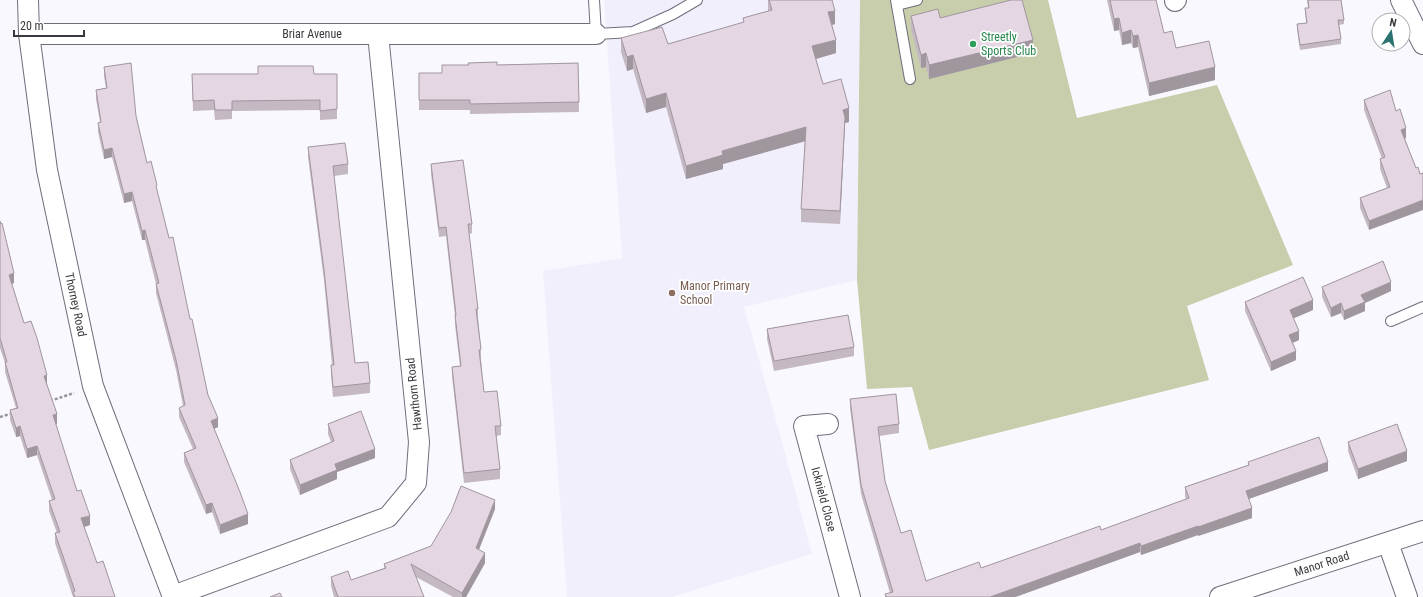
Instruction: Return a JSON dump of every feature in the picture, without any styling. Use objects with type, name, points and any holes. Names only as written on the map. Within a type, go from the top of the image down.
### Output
[{"type":"street","name":"Thorney Road","points":[[28,0],[29,34],[47,170],[93,386],[173,597]]},
{"type":"street","points":[[1401,0],[1423,44]]},
{"type":"street","name":"Briar Avenue","points":[[29,34],[596,34]]},
{"type":"street","name":"Hawthorn Road","points":[[173,597],[388,517],[416,483],[419,442],[378,34]]},
{"type":"street","name":"Icknield Close","points":[[828,424],[804,426],[850,597]]},
{"type":"street","name":"Manor Road","points":[[1220,597],[1423,531]]},
{"type":"street","points":[[1388,543],[1406,597]]},
{"type":"lane","points":[[594,0],[596,34],[633,32],[672,14],[697,0]]},
{"type":"lane","points":[[910,79],[896,2],[917,0]]},
{"type":"lane","points":[[1391,321],[1423,306]]},
{"type":"path","points":[[43,403],[93,386]]},
{"type":"path","points":[[0,417],[14,413]]},
{"type":"shaded area","name":"Manor Primary School","points":[[604,0],[860,0],[857,280],[744,307],[812,554],[672,597],[567,597],[543,271],[622,258]]},
{"type":"green space","points":[[860,0],[1048,0],[1077,118],[1217,85],[1293,265],[1187,306],[1209,380],[929,450],[912,387],[867,389],[857,280]]},
{"type":"building","points":[[769,0],[832,0],[835,11],[828,12],[836,40],[812,46],[823,84],[841,79],[849,108],[843,110],[845,117],[840,211],[801,209],[806,127],[722,151],[723,155],[686,166],[666,93],[646,99],[633,55],[627,57],[621,38],[662,27],[668,44],[744,22],[743,18],[772,10]]},
{"type":"building","name":"Streetly Sports Club","points":[[1011,0],[1022,0],[1033,40],[929,65],[926,53],[921,55],[911,16],[938,9],[940,18]]},
{"type":"building","points":[[1110,0],[1156,0],[1164,33],[1172,31],[1176,48],[1209,41],[1215,67],[1149,83],[1138,35],[1133,36],[1131,30],[1122,33],[1119,18],[1114,19]]},
{"type":"building","points":[[1308,0],[1341,0],[1344,20],[1338,20],[1341,39],[1300,45],[1297,24],[1307,23],[1305,8],[1309,8]]},
{"type":"building","points":[[497,62],[497,65],[578,63],[579,102],[470,104],[470,100],[419,100],[419,73],[442,73],[442,65],[469,65],[468,63]]},
{"type":"building","points":[[131,63],[136,116],[147,163],[151,161],[169,238],[173,237],[208,395],[218,418],[211,421],[248,514],[220,525],[212,503],[206,505],[184,453],[196,448],[179,408],[185,405],[176,360],[156,284],[159,283],[145,230],[142,231],[132,192],[124,194],[112,148],[104,150],[98,123],[101,122],[96,90],[107,88],[104,67]]},
{"type":"building","points":[[258,66],[313,66],[314,74],[337,74],[337,109],[320,111],[320,100],[232,101],[232,110],[215,110],[214,100],[193,101],[192,74],[258,74]]},
{"type":"building","points":[[1390,90],[1396,111],[1400,109],[1406,128],[1401,130],[1416,168],[1418,167],[1420,174],[1423,173],[1423,200],[1369,221],[1360,198],[1390,187],[1380,159],[1385,157],[1364,100]]},
{"type":"building","points":[[345,143],[348,164],[333,166],[355,363],[368,362],[370,383],[333,387],[331,365],[334,365],[324,270],[308,147]]},
{"type":"building","points":[[463,160],[472,224],[468,224],[478,309],[476,309],[484,392],[497,391],[501,426],[495,426],[500,469],[464,473],[452,367],[461,366],[456,315],[446,227],[439,228],[431,164]]},
{"type":"building","points":[[0,221],[1,224],[2,223],[14,273],[9,275],[24,323],[31,321],[37,338],[47,375],[44,376],[57,414],[53,415],[77,491],[81,490],[90,516],[81,518],[97,563],[103,561],[115,597],[75,597],[73,592],[75,591],[55,533],[60,532],[49,501],[55,499],[37,446],[27,449],[20,426],[16,428],[10,410],[18,408],[0,338]]},
{"type":"building","points":[[1383,261],[1391,282],[1361,295],[1365,302],[1344,311],[1341,303],[1331,308],[1322,287]]},
{"type":"building","points":[[1303,277],[1313,300],[1290,310],[1299,331],[1289,335],[1296,351],[1271,362],[1245,302]]},
{"type":"building","points":[[848,315],[854,347],[774,361],[767,329]]},
{"type":"building","points":[[896,394],[899,424],[878,427],[885,481],[901,533],[911,530],[926,581],[979,562],[981,568],[1100,526],[1101,530],[1189,498],[1185,487],[1249,465],[1248,462],[1319,437],[1328,462],[1246,491],[1252,508],[1141,546],[1140,543],[990,597],[886,597],[885,594],[893,592],[861,485],[850,399]]},
{"type":"building","points":[[361,411],[375,449],[335,464],[337,470],[300,485],[290,460],[334,441],[328,424]]},
{"type":"building","points":[[1397,424],[1407,451],[1358,469],[1348,442]]},
{"type":"building","points":[[461,486],[495,500],[476,548],[485,553],[462,593],[411,564],[424,597],[338,597],[331,577],[348,571],[351,580],[386,568],[384,564],[431,546],[451,512]]},
{"type":"building","points":[[280,593],[282,597],[270,597]]},
{"type":"place","name":"Streetly Sports Club","points":[[973,44]]},
{"type":"place","name":"Manor Primary School","points":[[672,293]]}]
